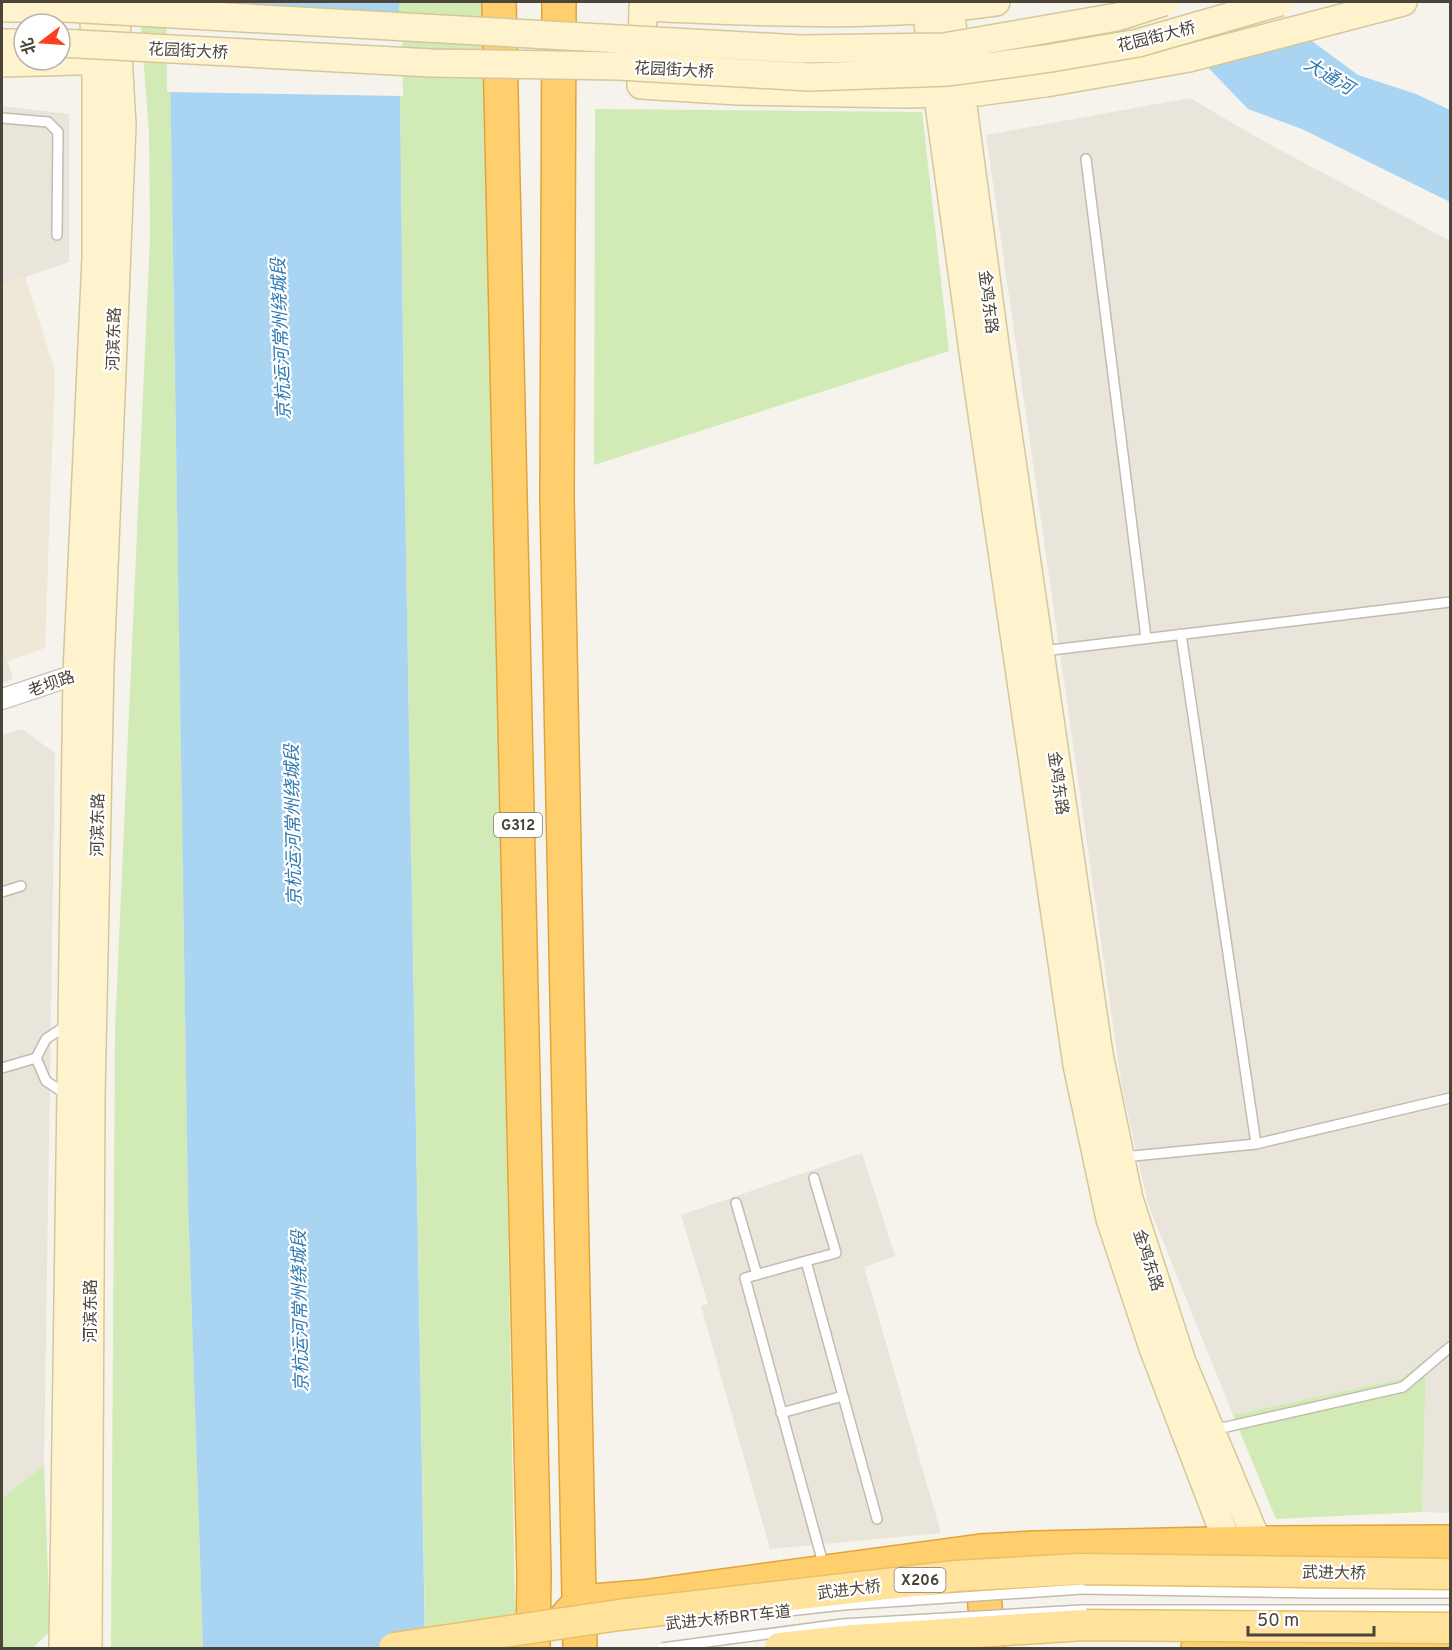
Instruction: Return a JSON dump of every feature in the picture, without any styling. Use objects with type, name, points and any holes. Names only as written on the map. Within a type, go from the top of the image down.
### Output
[{"type":"highway","name":"G312","points":[[499,2],[533,1526],[532,1645]]},
{"type":"highway","name":"G312","points":[[559,2],[557,499],[580,1630]]},
{"type":"highway","points":[[532,1645],[580,1630],[642,1597],[981,1551],[1034,1548],[1450,1542]]},
{"type":"highway","points":[[981,1551],[988,1648]]},
{"type":"highway","points":[[1198,1648],[1281,1647],[1450,1626]]},
{"type":"main road","name":"河滨东路","points":[[63,1648],[71,1022],[88,670],[122,125],[93,2]]},
{"type":"main road","name":"河滨东路","points":[[107,60],[115,2]]},
{"type":"main road","points":[[996,2],[937,5],[862,14],[799,7],[643,8],[641,85],[738,91],[978,92],[1046,83],[1189,58],[1403,2]]},
{"type":"main road","name":"花园街大桥","points":[[2,8],[66,8],[800,49],[944,47],[1117,17],[1164,2]]},
{"type":"main road","name":"花园街大桥","points":[[72,44],[431,63],[619,66],[809,77],[949,72],[1051,58],[1138,43],[1280,2]]},
{"type":"main road","name":"金鸡东路","points":[[937,5],[1028,653],[1077,1065],[1109,1158],[1129,1199],[1182,1362],[1211,1431],[1243,1544]]},
{"type":"main road","points":[[2,63],[107,60]]},
{"type":"main road","name":"河滨东路","points":[[88,670],[91,1109],[88,1648]]},
{"type":"main road","name":"金鸡东路","points":[[1109,1158],[1110,1219],[1153,1348],[1243,1544]]},
{"type":"main road","name":"武进大桥","points":[[394,1648],[620,1615],[956,1576],[1080,1569],[1450,1574]]},
{"type":"main road","points":[[780,1648],[854,1640],[1083,1625],[1450,1626]]},
{"type":"street","name":"老坝路","points":[[2,699],[88,670]]},
{"type":"lane","points":[[2,118],[48,122],[58,132],[57,235]]},
{"type":"lane","points":[[1086,159],[1146,638]]},
{"type":"lane","points":[[1028,653],[1450,602]]},
{"type":"lane","points":[[1181,634],[1256,1144]]},
{"type":"lane","points":[[2,892],[21,886]]},
{"type":"lane","points":[[2,1068],[36,1058],[46,1039],[71,1022]]},
{"type":"lane","points":[[36,1058],[46,1081],[70,1097]]},
{"type":"lane","points":[[1109,1158],[1256,1144],[1450,1098]]},
{"type":"lane","points":[[814,1178],[836,1253],[746,1278],[825,1572]]},
{"type":"lane","points":[[736,1203],[757,1275]]},
{"type":"lane","points":[[806,1261],[878,1519]]},
{"type":"lane","points":[[1211,1431],[1403,1388],[1450,1347]]},
{"type":"lane","points":[[781,1413],[843,1396]]},
{"type":"lane","name":"武进大桥BRT车道","points":[[738,1616],[843,1605],[1082,1589],[1450,1593]]},
{"type":"lane","name":"武进大桥BRT车道","points":[[662,1648],[842,1624],[1082,1610],[1450,1626]]},
{"type":"shaded area","points":[[1190,98],[1258,138],[1450,241],[1450,1513],[1422,1512],[1426,1360],[1400,1379],[1233,1415],[1148,1204],[1122,1088],[986,135]]},
{"type":"shaded area","points":[[2,106],[69,114],[69,262],[2,285]]},
{"type":"shaded area","points":[[25,277],[55,370],[45,648],[8,661],[2,642],[2,285]]},
{"type":"shaded area","points":[[2,642],[13,679],[2,683]]},
{"type":"shaded area","points":[[22,729],[55,753],[44,1465],[2,1498],[2,735]]},
{"type":"shaded area","points":[[862,1153],[895,1256],[864,1267],[941,1533],[770,1549],[701,1306],[708,1304],[681,1215]]},
{"type":"green space","points":[[139,2],[169,2],[188,1201],[203,1648],[111,1648],[115,1031],[150,236],[149,133]]},
{"type":"green space","points":[[399,2],[482,2],[488,109],[515,1615],[425,1630],[404,439]]},
{"type":"green space","points":[[595,109],[922,112],[949,351],[594,465]]},
{"type":"green space","points":[[1426,1359],[1422,1512],[1276,1519],[1233,1415],[1400,1379]]},
{"type":"green space","points":[[44,1465],[50,1631],[33,1648],[2,1648],[2,1498]]},
{"type":"water","name":"京杭运河常州绕城段","points":[[169,2],[399,2],[404,439],[425,1648],[203,1648],[188,1201]]},
{"type":"water","name":"大通河","points":[[1259,2],[1358,75],[1416,94],[1450,110],[1450,202],[1302,129],[1248,109],[1172,30]]},
{"type":"pier","points":[[1116,2],[1264,2],[1303,31],[1194,57],[1170,32]]},
{"type":"pier","points":[[166,7],[402,14],[403,96],[167,92]]}]
